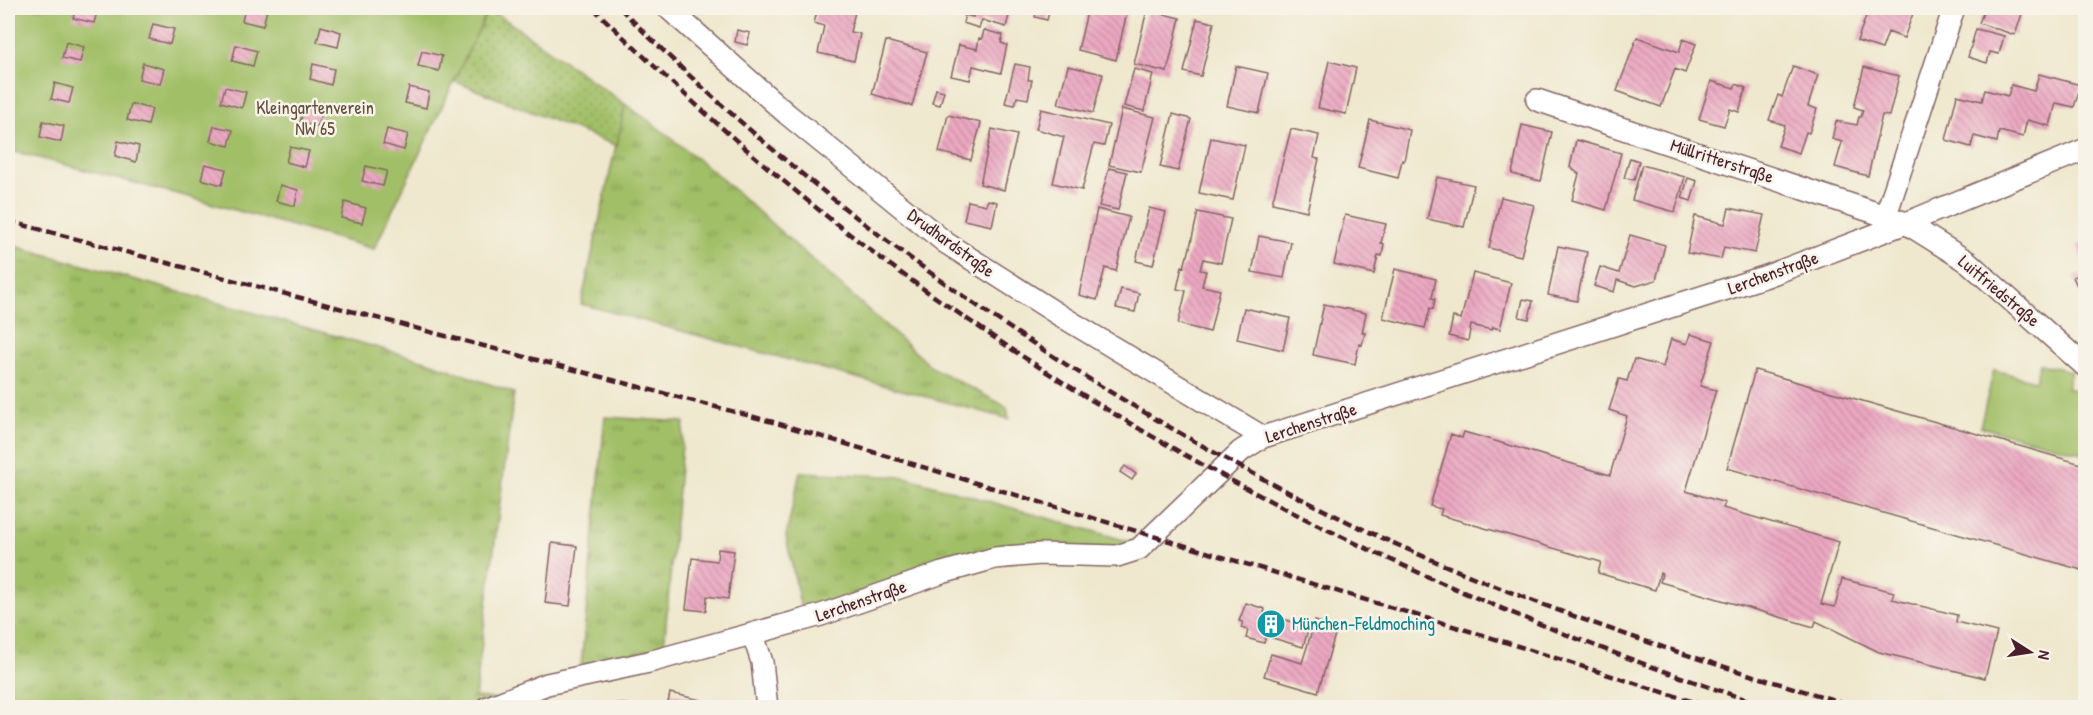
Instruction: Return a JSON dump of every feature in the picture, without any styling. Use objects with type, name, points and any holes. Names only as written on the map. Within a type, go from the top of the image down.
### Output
[{"type":"street","name":"Drudhardstraße","points":[[668,8],[787,114],[946,243],[1074,324],[1263,437]]},
{"type":"street","points":[[1896,219],[1954,8]]},
{"type":"street","name":"Müllritterstraße","points":[[1537,100],[1896,219]]},
{"type":"street","name":"Lerchenstraße","points":[[486,708],[547,684],[649,662],[821,615],[942,573],[995,558],[1040,554],[1117,556],[1139,549],[1241,451],[1263,437],[1767,276],[1896,219],[2085,149]]},
{"type":"street","name":"Luitfriedstraße","points":[[1896,219],[1968,262],[2085,367]]},
{"type":"street","points":[[753,634],[762,662],[767,708]]},
{"type":"green space","name":"Kleingartenverein NW 65","points":[[8,8],[489,8],[374,249],[185,196],[8,150]]},
{"type":"green space","points":[[489,8],[625,104],[617,146],[454,81]]},
{"type":"green space","points":[[625,104],[714,172],[933,368],[1007,407],[1009,419],[581,304]]},
{"type":"green space","points":[[8,244],[429,362],[514,393],[475,697],[525,703],[547,695],[544,707],[8,707]]},
{"type":"green space","points":[[2040,364],[2071,371],[2067,388],[2085,393],[2086,445],[2083,453],[1980,427],[1994,370],[2035,381]]},
{"type":"green space","points":[[605,417],[684,422],[664,646],[581,666]]},
{"type":"green space","points":[[800,472],[905,477],[1134,543],[1127,556],[1006,554],[803,619],[786,536]]},
{"type":"building","points":[[76,8],[98,8],[94,23],[73,18]]},
{"type":"building","points":[[245,8],[267,10],[263,26],[242,21]]},
{"type":"building","points":[[818,8],[856,8],[850,32],[860,34],[854,61],[818,53],[824,26],[814,23]]},
{"type":"building","points":[[976,8],[1011,8],[1006,27],[982,20],[979,28],[963,23],[965,15],[973,17]]},
{"type":"building","points":[[1037,8],[1050,8],[1047,20],[1035,17]]},
{"type":"building","points":[[1088,8],[1128,8],[1116,60],[1078,50]]},
{"type":"building","points":[[1869,8],[1915,8],[1904,38],[1888,32],[1882,49],[1857,41]]},
{"type":"building","points":[[1985,8],[2024,8],[2015,35],[1979,23]]},
{"type":"building","points":[[1147,10],[1180,18],[1167,72],[1134,64]]},
{"type":"building","points":[[1197,19],[1214,23],[1201,76],[1184,72]]},
{"type":"building","points":[[153,24],[174,29],[170,44],[149,39]]},
{"type":"building","points":[[321,26],[341,32],[338,47],[317,42]]},
{"type":"building","points":[[1976,29],[2004,36],[1999,54],[1990,52],[1987,63],[1968,57]]},
{"type":"building","points":[[737,30],[750,33],[747,45],[735,42]]},
{"type":"building","points":[[984,30],[1003,35],[1001,43],[1007,45],[1001,73],[973,66],[970,80],[951,76],[959,45],[977,49],[979,38],[982,39]]},
{"type":"building","points":[[1637,37],[1679,52],[1683,39],[1696,44],[1685,73],[1675,69],[1661,107],[1617,91]]},
{"type":"building","points":[[886,41],[927,52],[912,106],[872,94]]},
{"type":"building","points":[[66,42],[84,47],[80,62],[62,58]]},
{"type":"building","points":[[236,45],[257,51],[253,66],[232,61]]},
{"type":"building","points":[[422,51],[442,56],[439,71],[418,66]]},
{"type":"building","points":[[1329,61],[1356,68],[1346,114],[1318,108]]},
{"type":"building","points":[[143,63],[164,69],[160,84],[139,79]]},
{"type":"building","points":[[313,64],[334,69],[331,85],[310,79]]},
{"type":"building","points":[[1015,64],[1030,67],[1028,80],[1032,80],[1028,99],[1017,97],[1015,105],[1005,103]]},
{"type":"building","points":[[1068,66],[1103,74],[1093,113],[1058,104]]},
{"type":"building","points":[[1236,66],[1268,73],[1259,113],[1227,106]]},
{"type":"building","points":[[1793,66],[1818,75],[1808,106],[1817,109],[1799,153],[1778,146],[1785,125],[1769,120],[1778,95],[1782,97]]},
{"type":"building","points":[[1864,67],[1899,76],[1889,116],[1882,115],[1868,176],[1835,167],[1842,142],[1832,139],[1836,121],[1857,125],[1861,117],[1863,110],[1854,107]]},
{"type":"building","points":[[1134,69],[1153,74],[1144,111],[1124,106]]},
{"type":"building","points":[[2039,74],[2081,85],[2074,107],[2056,103],[2050,126],[2027,120],[2023,137],[1999,131],[1997,142],[1974,136],[1971,147],[1946,140],[1957,95],[1982,101],[1985,90],[2008,96],[2011,85],[2034,91]]},
{"type":"building","points":[[1711,81],[1734,88],[1736,84],[1746,88],[1739,112],[1730,109],[1724,126],[1699,119]]},
{"type":"building","points":[[55,83],[73,88],[69,103],[51,99]]},
{"type":"building","points":[[225,87],[246,92],[242,108],[221,102]]},
{"type":"building","points":[[409,87],[429,92],[426,108],[405,103]]},
{"type":"building","points":[[936,89],[944,91],[940,105],[932,103]]},
{"type":"building","points":[[131,104],[152,109],[148,125],[127,120]]},
{"type":"building","points":[[304,107],[322,111],[317,127],[300,123]]},
{"type":"building","points":[[1041,109],[1109,125],[1104,146],[1094,144],[1082,190],[1053,183],[1064,137],[1036,129]]},
{"type":"building","points":[[1122,109],[1155,117],[1141,172],[1109,165]]},
{"type":"building","points":[[1173,114],[1191,119],[1178,171],[1160,167]]},
{"type":"building","points":[[948,115],[981,123],[971,160],[939,152]]},
{"type":"building","points":[[1370,120],[1410,130],[1398,178],[1358,168]]},
{"type":"building","points":[[43,121],[64,126],[61,142],[40,137]]},
{"type":"building","points":[[1522,125],[1552,132],[1541,181],[1512,174]]},
{"type":"building","points":[[214,126],[233,130],[229,146],[210,141]]},
{"type":"building","points":[[387,129],[408,134],[404,150],[383,144]]},
{"type":"building","points":[[992,129],[1017,135],[1004,190],[980,184]]},
{"type":"building","points":[[1291,129],[1319,135],[1314,158],[1319,159],[1307,211],[1272,203]]},
{"type":"building","points":[[1211,138],[1245,145],[1233,200],[1199,193]]},
{"type":"building","points":[[1576,140],[1621,153],[1606,210],[1572,200],[1579,174],[1570,167]]},
{"type":"building","points":[[118,141],[139,146],[136,162],[115,156]]},
{"type":"building","points":[[290,147],[309,151],[305,167],[286,162]]},
{"type":"building","points":[[1630,158],[1639,161],[1634,180],[1624,178]]},
{"type":"building","points":[[205,164],[226,169],[222,185],[201,179]]},
{"type":"building","points":[[1642,165],[1685,177],[1675,212],[1632,200]]},
{"type":"building","points":[[366,166],[387,171],[383,186],[362,181]]},
{"type":"building","points":[[1109,168],[1127,172],[1118,210],[1099,206]]},
{"type":"building","points":[[1437,177],[1474,185],[1464,227],[1427,219]]},
{"type":"building","points":[[1688,178],[1697,181],[1691,201],[1682,198]]},
{"type":"building","points":[[280,185],[298,190],[295,206],[276,201]]},
{"type":"building","points":[[1501,197],[1534,205],[1521,256],[1489,248]]},
{"type":"building","points":[[988,200],[997,202],[992,226],[964,220],[968,201],[986,205]]},
{"type":"building","points":[[345,202],[366,208],[362,223],[341,218]]},
{"type":"building","points":[[1149,208],[1166,212],[1153,265],[1136,261]]},
{"type":"building","points":[[1729,208],[1764,215],[1755,253],[1724,247],[1721,259],[1687,253],[1695,216],[1725,224]]},
{"type":"building","points":[[1097,209],[1129,217],[1116,271],[1105,268],[1097,300],[1079,295]]},
{"type":"building","points":[[1198,212],[1231,219],[1221,263],[1203,259],[1200,270],[1206,271],[1202,286],[1220,290],[1210,332],[1178,324],[1186,291],[1177,289],[1182,266],[1184,267],[1188,256]]},
{"type":"building","points":[[1345,215],[1386,224],[1381,243],[1384,244],[1382,256],[1378,255],[1374,274],[1334,264]]},
{"type":"building","points":[[1630,235],[1665,245],[1656,280],[1636,286],[1617,280],[1614,292],[1594,286],[1600,267],[1619,273]]},
{"type":"building","points":[[1259,236],[1291,242],[1284,278],[1252,272]]},
{"type":"building","points":[[2085,242],[2085,264],[2077,246]]},
{"type":"building","points":[[1558,246],[1587,252],[1577,301],[1548,295]]},
{"type":"building","points":[[1395,269],[1436,279],[1432,298],[1435,299],[1433,309],[1430,308],[1425,328],[1383,318]]},
{"type":"building","points":[[2085,272],[2085,290],[2080,292],[2073,277]]},
{"type":"building","points":[[1473,273],[1511,283],[1500,329],[1493,327],[1492,330],[1471,325],[1468,341],[1449,336],[1453,317],[1461,319]]},
{"type":"building","points":[[1121,289],[1139,293],[1135,312],[1116,308]]},
{"type":"building","points":[[1523,299],[1533,301],[1529,319],[1519,317]]},
{"type":"building","points":[[1324,304],[1366,313],[1362,333],[1365,333],[1362,345],[1359,344],[1355,364],[1313,355]]},
{"type":"building","points":[[1244,308],[1290,318],[1283,350],[1237,339]]},
{"type":"building","points":[[1690,334],[1714,341],[1700,386],[1716,390],[1686,491],[1725,503],[1723,508],[1839,542],[1821,604],[1835,607],[1842,579],[1894,592],[1892,599],[1957,615],[1956,622],[1997,632],[1985,678],[1879,652],[1816,621],[1814,627],[1660,582],[1662,574],[1660,573],[1655,590],[1598,573],[1601,562],[1440,515],[1442,509],[1430,506],[1451,434],[1462,438],[1464,432],[1610,475],[1627,416],[1609,410],[1619,379],[1627,381],[1634,359],[1663,367],[1671,339],[1687,344]]},
{"type":"building","points":[[1755,370],[2085,465],[2085,571],[1727,468]]},
{"type":"building","points":[[1125,466],[1136,474],[1132,480],[1120,472]]},
{"type":"building","points":[[552,543],[577,546],[570,606],[545,603]]},
{"type":"building","points":[[718,549],[734,551],[728,599],[707,596],[706,611],[686,609],[692,558],[717,561]]},
{"type":"building","name":"München-Feldmoching","points":[[1246,603],[1265,609],[1264,613],[1309,627],[1303,647],[1266,636],[1264,643],[1246,638],[1248,630],[1241,628],[1243,622],[1239,621]]},
{"type":"building","points":[[1315,621],[1337,628],[1318,692],[1264,676],[1271,654],[1302,663]]},
{"type":"building","points":[[670,693],[701,700],[700,708],[667,708]]},
{"type":"building","points":[[569,703],[587,706],[587,708],[568,708]]},
{"type":"building","points":[[616,703],[638,706],[638,708],[615,708]]},
{"type":"railway","points":[[593,8],[726,131],[794,190],[865,246],[973,323],[1067,385],[1162,442],[1259,495],[1459,590],[1561,633],[1772,708]]},
{"type":"railway","points":[[620,8],[745,126],[879,234],[948,286],[1019,334],[1166,425],[1268,482],[1338,517],[1408,550],[1496,586],[1652,643],[1863,708]]},
{"type":"railway","points":[[8,221],[773,422],[1486,636],[1713,708]]},
{"type":"place","name":"München-Feldmoching","points":[[1271,624]]}]
